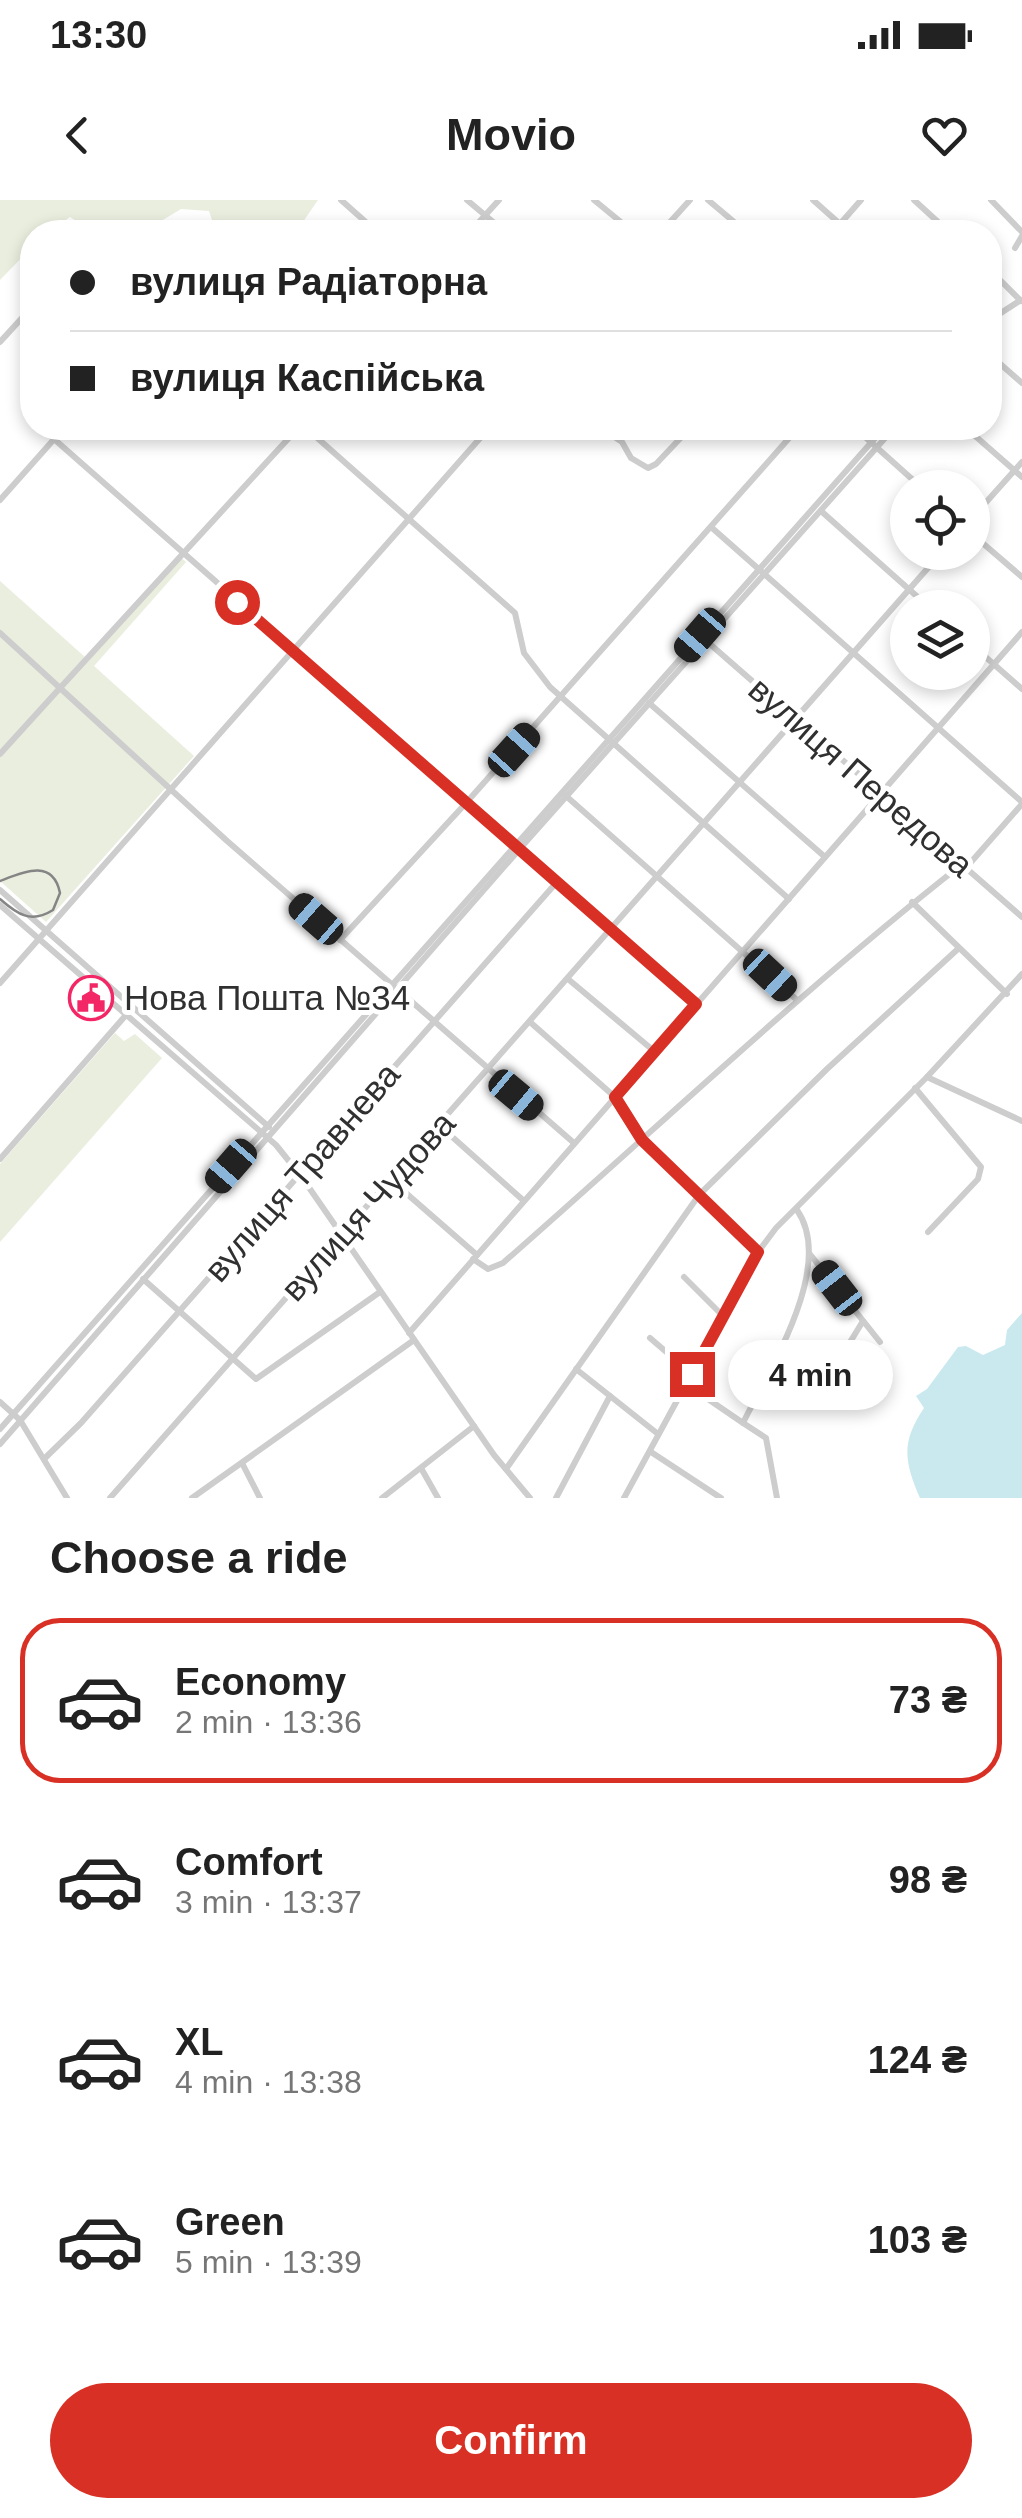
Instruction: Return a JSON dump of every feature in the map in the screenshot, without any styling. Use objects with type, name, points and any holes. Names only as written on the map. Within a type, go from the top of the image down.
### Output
[{"type":"street","points":[[341,200],[364,220]]},
{"type":"street","points":[[467,200],[490,220]]},
{"type":"street","points":[[481,220],[499,200]]},
{"type":"street","points":[[594,200],[618,220]]},
{"type":"street","points":[[672,220],[690,200]]},
{"type":"street","points":[[708,200],[732,220]]},
{"type":"street","points":[[813,200],[836,220]]},
{"type":"street","points":[[844,220],[861,200]]},
{"type":"street","points":[[914,200],[936,220]]},
{"type":"street","points":[[992,200],[1022,234],[1014,248]]},
{"type":"street","points":[[1002,282],[1021,300]]},
{"type":"street","points":[[0,342],[20,320]]},
{"type":"street","points":[[1002,366],[1022,383]]},
{"type":"street","points":[[0,500],[54,440],[696,1004]]},
{"type":"street","points":[[0,754],[287,440]]},
{"type":"street","points":[[320,440],[515,613],[524,653],[561,697],[789,899]]},
{"type":"street","points":[[0,983],[478,440]]},
{"type":"street","points":[[619,440],[631,458],[648,468],[679,440]]},
{"type":"street","points":[[340,940],[788,440]]},
{"type":"street","points":[[869,440],[902,470]]},
{"type":"street","points":[[763,571],[821,510],[876,440]]},
{"type":"street","points":[[0,1444],[17,1417],[516,847],[879,440]]},
{"type":"street","points":[[980,440],[1022,477]]},
{"type":"street","points":[[990,497],[1022,462]]},
{"type":"street","points":[[821,510],[909,589]]},
{"type":"street","points":[[391,1180],[488,1269],[503,1263],[797,1000],[912,902],[963,867],[1022,803],[712,527]]},
{"type":"street","points":[[990,549],[1022,577]]},
{"type":"street","name":"вулиця Чудова","points":[[110,1498],[926,570]]},
{"type":"street","points":[[192,1498],[412,1337],[475,1257],[1022,632]]},
{"type":"street","points":[[0,633],[170,789],[574,1144]]},
{"type":"street","name":"вулиця Передова","points":[[703,638],[1022,917]]},
{"type":"street","points":[[990,661],[1022,688]]},
{"type":"street","points":[[646,701],[825,857]]},
{"type":"street","points":[[564,794],[797,1000]]},
{"type":"street","name":"вулиця Травнева","points":[[44,1459],[81,1424],[556,882]]},
{"type":"street","points":[[0,890],[270,1128],[276,1145]]},
{"type":"street","points":[[912,902],[1007,994]]},
{"type":"street","points":[[0,905],[276,1145],[474,1426],[530,1498]]},
{"type":"street","points":[[506,1469],[699,1195],[959,948]]},
{"type":"street","points":[[624,1498],[758,1252],[776,1228],[927,1077],[1022,974]]},
{"type":"street","points":[[568,979],[654,1051]]},
{"type":"street","points":[[0,1158],[126,1015]]},
{"type":"street","points":[[530,1022],[615,1097],[642,1140],[758,1252]]},
{"type":"street","points":[[927,1077],[1022,1121]]},
{"type":"street","points":[[915,1088],[981,1167],[978,1178],[928,1232]]},
{"type":"street","points":[[440,1126],[524,1201]]},
{"type":"street","points":[[0,1429],[17,1417],[143,1280],[263,1136]]},
{"type":"street","points":[[743,1422],[800,1299],[809,1253],[805,1226],[796,1209]]},
{"type":"street","points":[[809,1253],[880,1342]]},
{"type":"street","points":[[684,1278],[723,1316]]},
{"type":"street","points":[[143,1280],[255,1379],[380,1292]]},
{"type":"street","points":[[860,1406],[872,1384],[846,1359],[844,1352],[863,1321]]},
{"type":"street","points":[[650,1338],[692,1374]]},
{"type":"street","points":[[576,1369],[658,1434]]},
{"type":"street","points":[[686,1384],[766,1438],[778,1498]]},
{"type":"street","points":[[556,1498],[610,1396]]},
{"type":"street","points":[[0,1402],[17,1417],[66,1498]]},
{"type":"street","points":[[382,1498],[474,1426]]},
{"type":"street","points":[[651,1452],[721,1498]]},
{"type":"street","points":[[242,1462],[260,1498]]},
{"type":"street","points":[[421,1468],[438,1498]]},
{"type":"green space","points":[[0,200],[318,200],[304,220],[212,220],[209,211],[181,209],[163,220],[20,220],[20,259],[0,280]]},
{"type":"green space","points":[[178,555],[186,562],[94,666],[194,756],[46,922],[0,881],[0,581],[86,658]]},
{"type":"green space","points":[[115,1033],[124,1041],[135,1034],[162,1058],[0,1242],[0,1164]]},
{"type":"water","points":[[1022,1313],[1022,1498],[920,1498],[907,1452],[911,1431],[924,1408],[916,1396],[927,1389],[958,1347],[966,1346],[983,1355],[1005,1345],[1007,1330]]},
{"type":"tram line","points":[[0,881],[44,871],[51,875],[60,893],[53,910],[31,917],[18,913],[0,899]]},
{"type":"place","name":"Нова Пошта №34","points":[[91,998]]},
{"type":"route","points":[[237,602],[696,1004],[615,1097],[642,1140],[758,1252],[692,1374]]}]
